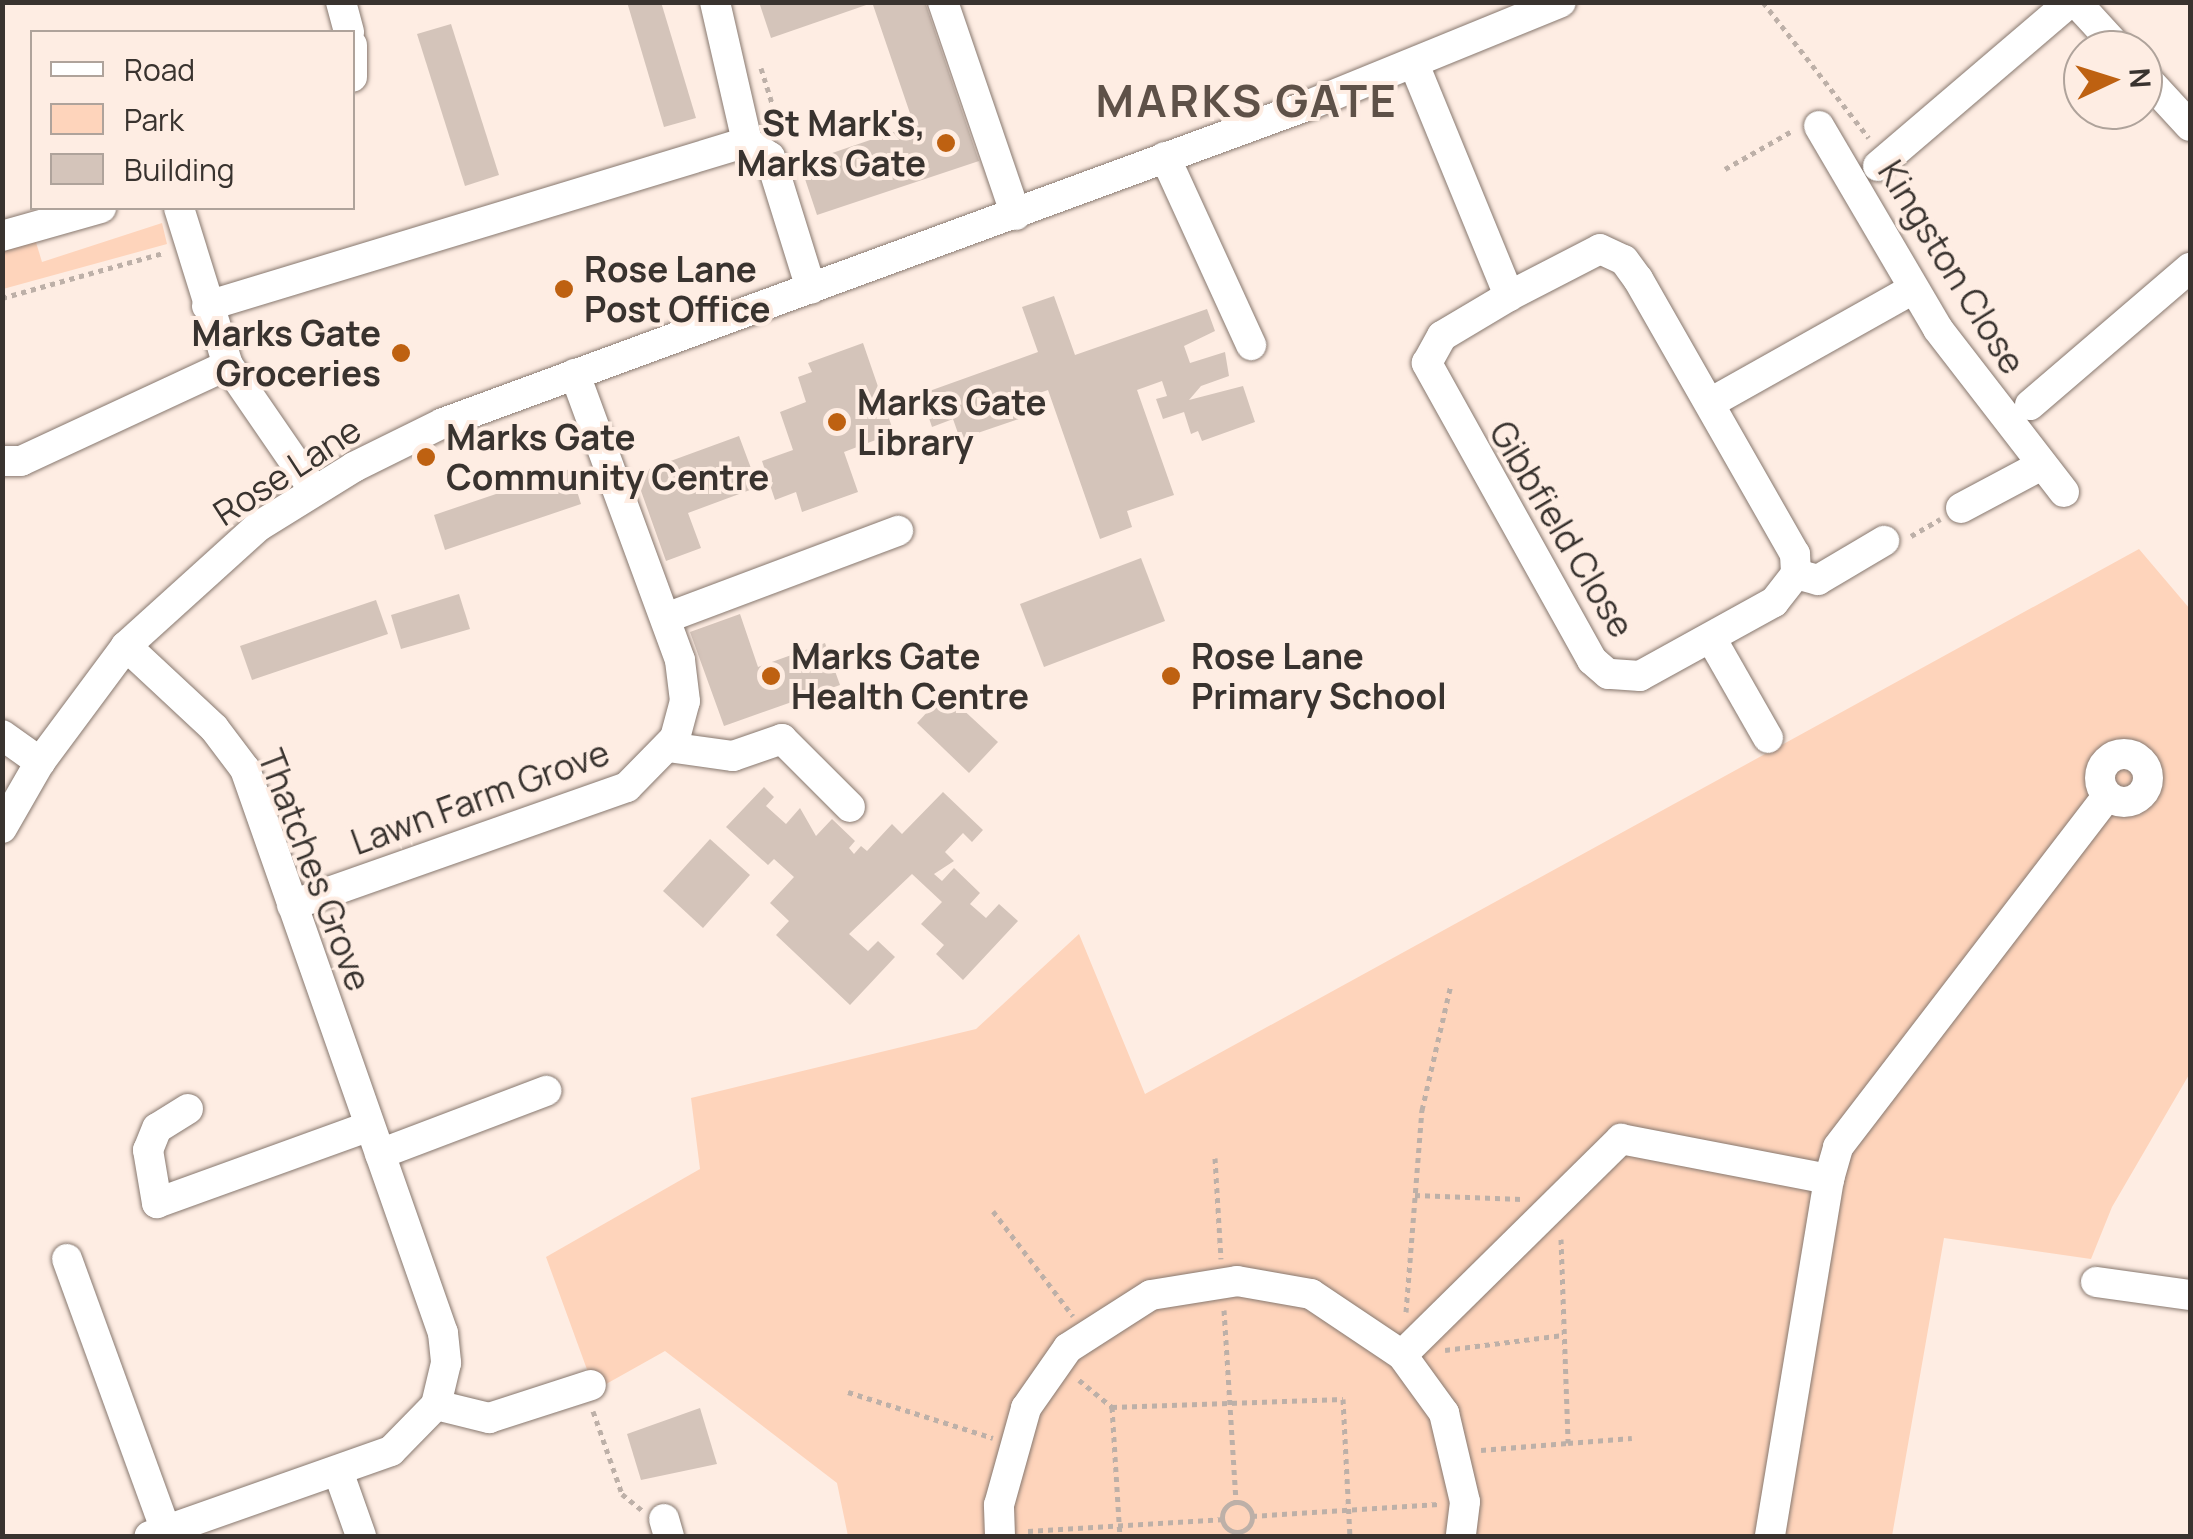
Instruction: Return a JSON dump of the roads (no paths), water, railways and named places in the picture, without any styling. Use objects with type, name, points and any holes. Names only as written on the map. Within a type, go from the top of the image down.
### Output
[{"type":"street","points":[[340,2],[349,30]]},
{"type":"street","points":[[714,2],[747,142],[770,157],[810,289]]},
{"type":"street","points":[[943,2],[1016,215]]},
{"type":"street","name":"Rose Lane","points":[[2,828],[40,762],[126,646],[198,577],[314,490],[444,422],[1016,215],[1414,64],[1500,15],[1561,2]]},
{"type":"street","points":[[1881,163],[2073,2],[2100,30]]},
{"type":"street","points":[[1414,64],[1509,296]]},
{"type":"street","points":[[2163,97],[2190,126]]},
{"type":"street","name":"Kingston Close","points":[[1816,121],[1913,289],[2064,492]]},
{"type":"street","points":[[208,306],[747,142]]},
{"type":"street","points":[[1165,157],[1251,345]]},
{"type":"street","points":[[2,236],[94,210]]},
{"type":"street","points":[[180,210],[228,364],[314,490]]},
{"type":"street","name":"Gibbfield Close","points":[[1612,252],[1638,279],[1787,537],[1796,574],[1774,602],[1640,676],[1608,674],[1592,660],[1427,363],[1442,336],[1509,296],[1585,253],[1612,252]]},
{"type":"street","points":[[2030,406],[2190,268]]},
{"type":"street","points":[[1710,403],[1913,289]]},
{"type":"street","points":[[2,461],[21,461],[228,364]]},
{"type":"street","name":"Lawn Farm Grove","points":[[292,905],[626,787],[668,747],[686,701],[666,618],[575,374]]},
{"type":"street","points":[[1961,508],[2042,465]]},
{"type":"street","points":[[666,618],[898,530]]},
{"type":"street","points":[[1796,574],[1818,580],[1884,541]]},
{"type":"street","points":[[1711,638],[1768,738]]},
{"type":"street","name":"Thatches Grove","points":[[126,646],[214,728],[244,769],[443,1333],[446,1362],[436,1405]]},
{"type":"street","points":[[2,735],[40,762]]},
{"type":"street","points":[[668,747],[733,756],[782,739],[850,808]]},
{"type":"street","points":[[1770,1536],[1829,1179],[1838,1147],[2107,796]]},
{"type":"street","points":[[188,1109],[157,1128],[148,1150],[157,1203],[546,1090]]},
{"type":"street","points":[[1402,1355],[1621,1139],[1829,1179]]},
{"type":"street","points":[[67,1259],[158,1534],[391,1450],[436,1405],[489,1418],[587,1388]]},
{"type":"street","points":[[2096,1282],[2190,1296]]},
{"type":"street","points":[[1000,1534],[999,1505],[1026,1408],[1058,1362],[1087,1335],[1151,1294],[1222,1284],[1310,1294],[1402,1355],[1444,1413],[1465,1502],[1460,1536]]},
{"type":"street","points":[[338,1470],[361,1536]]},
{"type":"place","name":"St Mark's, Marks Gate","points":[[946,143]]},
{"type":"place","name":"Rose Lane Post Office","points":[[564,289]]},
{"type":"place","name":"Marks Gate Groceries","points":[[401,353]]},
{"type":"place","name":"Marks Gate Library","points":[[837,422]]},
{"type":"place","name":"Marks Gate Community Centre","points":[[426,457]]},
{"type":"place","name":"Marks Gate Health Centre","points":[[771,676]]},
{"type":"place","name":"Rose Lane Primary School","points":[[1171,676]]},
{"type":"district","name":"MARKS GATE","points":[[1247,101]]}]
